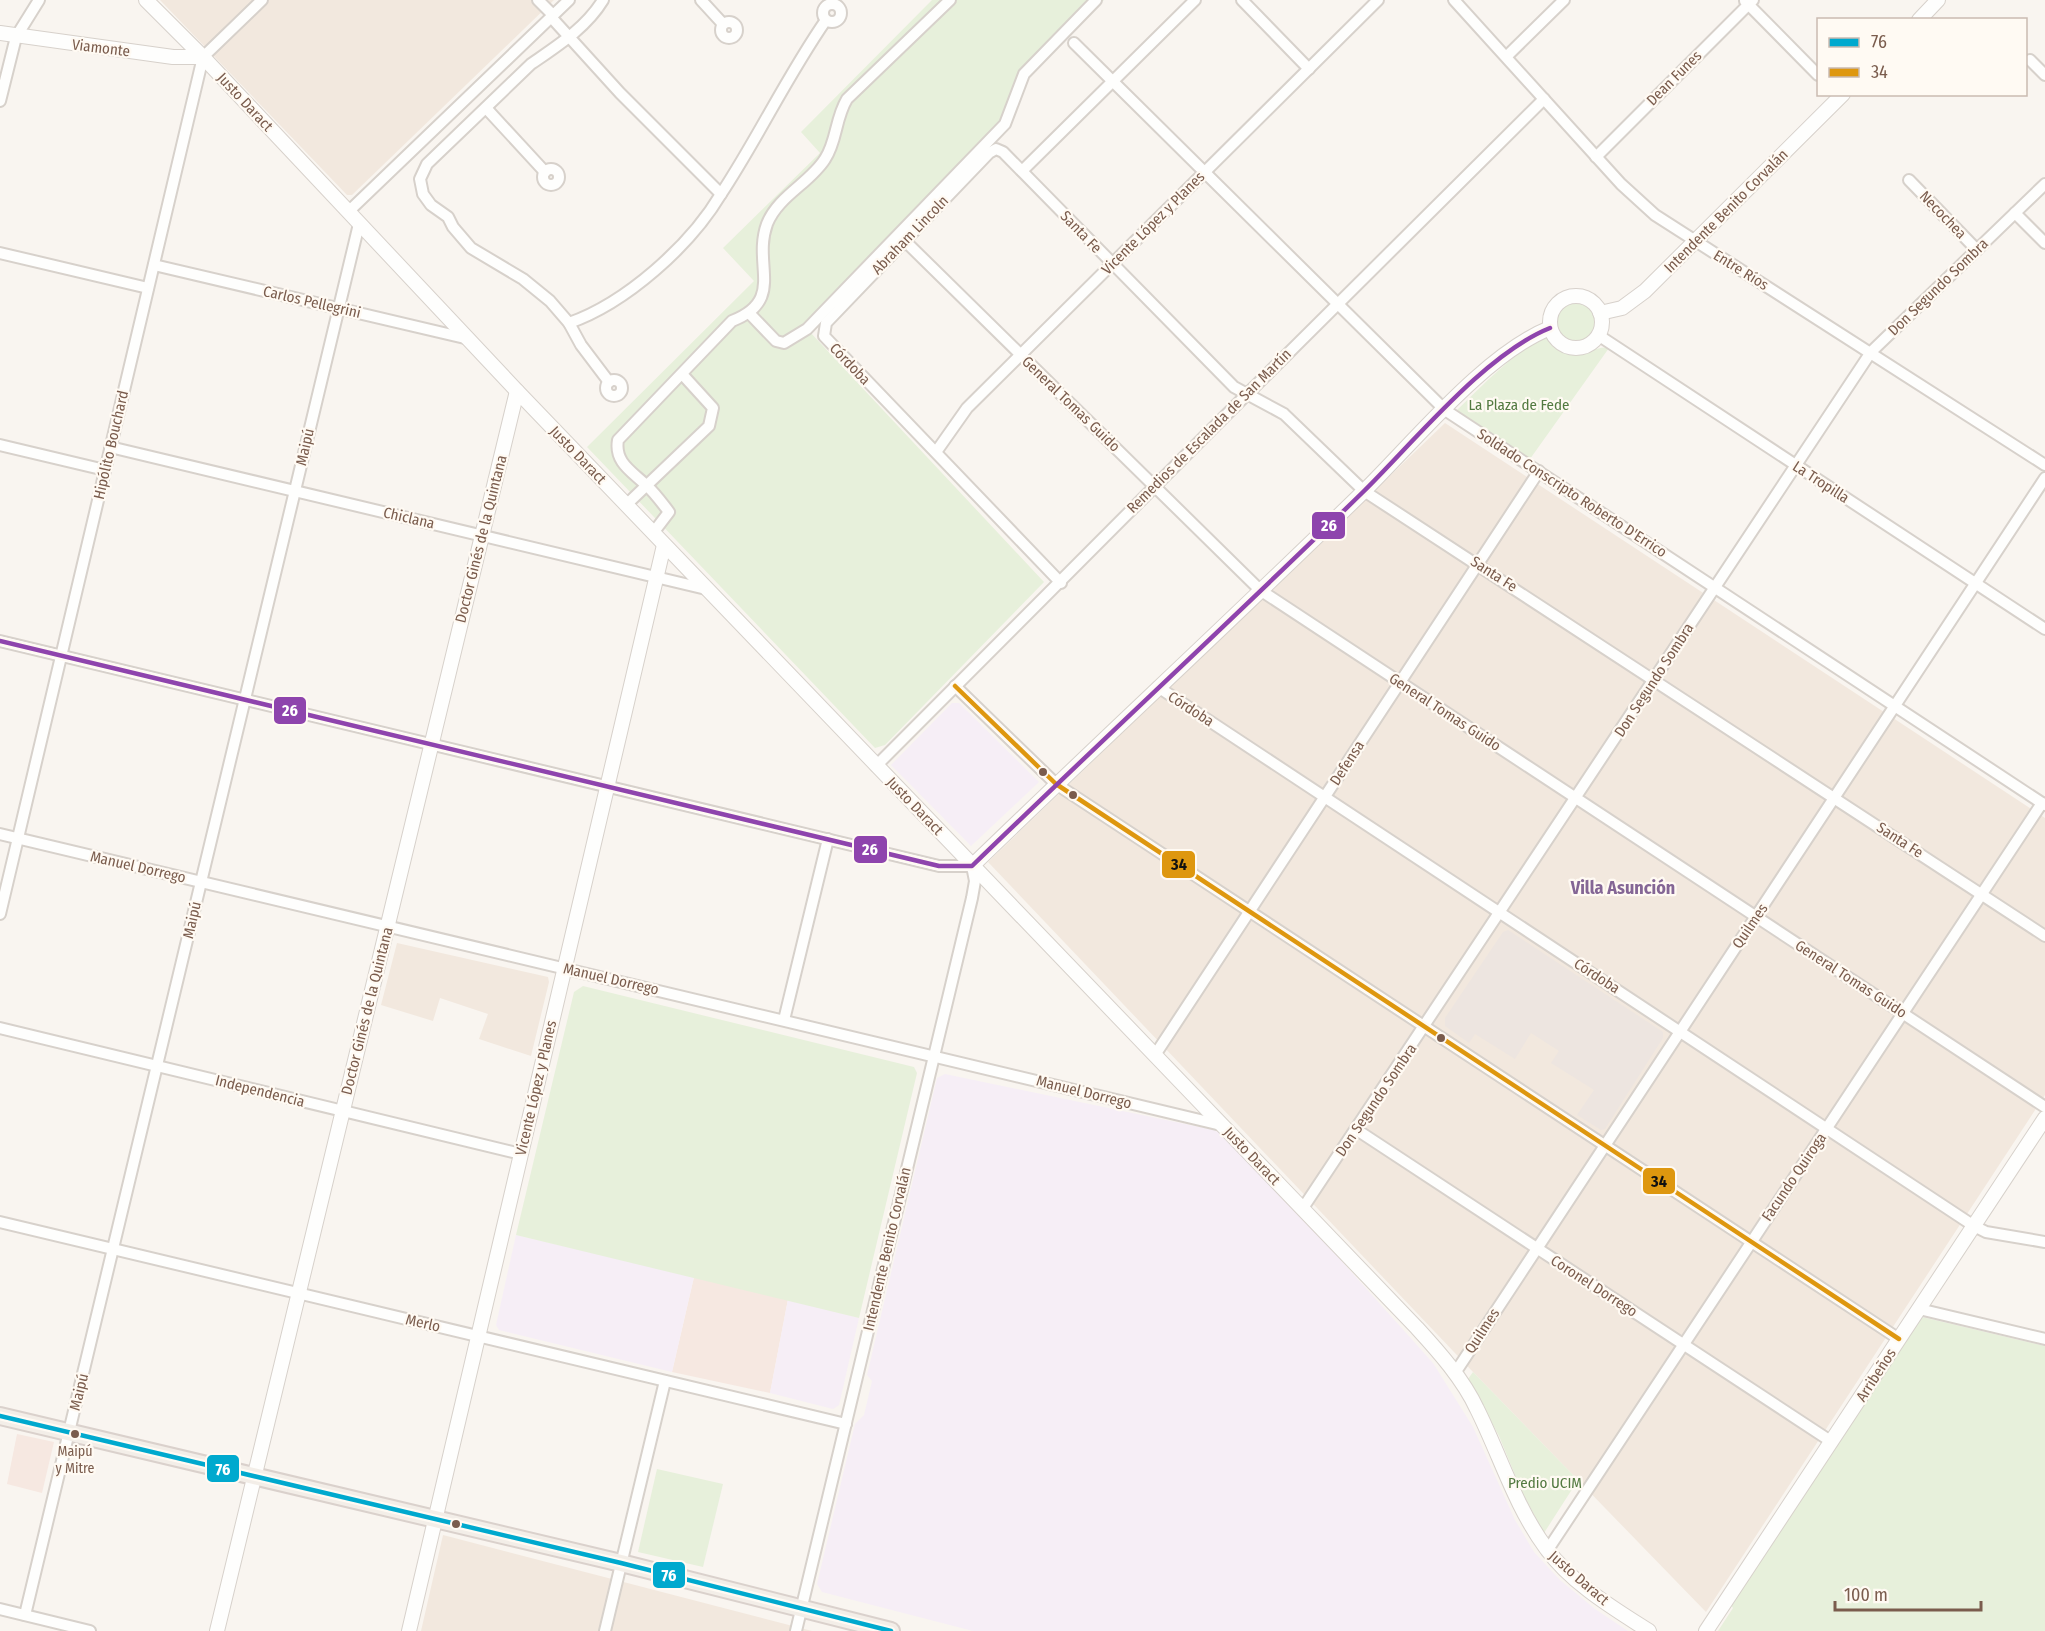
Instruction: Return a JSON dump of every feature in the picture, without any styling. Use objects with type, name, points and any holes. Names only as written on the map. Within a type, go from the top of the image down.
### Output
[{"type":"main road","points":[[0,1416],[621,1563],[891,1631]]},
{"type":"street","points":[[0,101],[16,37],[39,0]]},
{"type":"street","name":"Justo Daract","points":[[146,0],[203,57],[664,545],[1418,1328],[1455,1373],[1476,1406],[1518,1503],[1547,1551],[1581,1583],[1649,1631]]},
{"type":"street","points":[[203,57],[262,0]]},
{"type":"street","points":[[538,0],[568,37],[721,195]]},
{"type":"street","points":[[348,212],[569,0]]},
{"type":"street","points":[[603,0],[552,52],[531,64],[427,164],[420,179],[423,194],[430,205],[448,217],[471,249],[523,279],[569,323],[581,345],[609,382]]},
{"type":"street","points":[[700,0],[723,24]]},
{"type":"street","points":[[653,533],[669,512],[647,485],[627,471],[618,455],[618,440],[732,321],[750,314],[763,296],[764,234],[774,210],[825,160],[831,149],[837,120],[847,99],[950,0]]},
{"type":"street","points":[[750,314],[776,341],[784,343],[807,329],[1005,124],[1024,74],[1096,0]]},
{"type":"street","points":[[1022,171],[1195,0]]},
{"type":"street","points":[[1242,0],[1309,69]]},
{"type":"street","name":"Vicente López y Planes","points":[[936,452],[967,408],[1378,0]]},
{"type":"street","name":"Entre Ríos","points":[[1454,0],[1596,157],[1648,209],[2045,465]]},
{"type":"street","points":[[1507,56],[1564,0]]},
{"type":"street","points":[[1920,18],[1938,0]]},
{"type":"street","points":[[1749,1],[1817,74]]},
{"type":"street","name":"Dean Funes","points":[[1596,157],[1749,1]]},
{"type":"street","points":[[569,323],[599,311],[626,292],[690,236],[721,195],[753,146],[781,93],[826,20],[831,22],[839,19],[840,3]]},
{"type":"street","name":"Viamonte","points":[[0,33],[173,57],[203,57]]},
{"type":"street","name":"Soldado Conscripto Roberto D'Errico","points":[[1074,43],[1203,174],[1445,410],[2044,804]]},
{"type":"street","name":"Hipólito Bouchard","points":[[0,914],[203,57]]},
{"type":"street","points":[[2030,60],[2045,75]]},
{"type":"street","name":"Intendente Benito Corvalán","points":[[1600,313],[1632,303],[1697,242],[1840,96]]},
{"type":"street","name":"Remedios de Escalada de San Martín","points":[[876,766],[1061,583],[1336,303],[1544,99]]},
{"type":"street","points":[[486,108],[545,172]]},
{"type":"street","name":"Santa Fe","points":[[996,149],[1003,152],[1234,387],[1284,414],[1364,491],[1655,679],[2045,936]]},
{"type":"street","name":"Abraham Lincoln","points":[[826,323],[989,153],[996,149]]},
{"type":"street","name":"Necochea","points":[[1909,180],[1977,250]]},
{"type":"street","name":"Don Segundo Sombra","points":[[1302,1208],[1357,1130],[1871,352],[2045,184]]},
{"type":"street","points":[[2015,213],[2045,243]]},
{"type":"street","name":"Maipú","points":[[25,1615],[359,224]]},
{"type":"street","name":"General Tomas Guido","points":[[905,241],[1260,590],[2045,1107]]},
{"type":"street","points":[[0,253],[148,288]]},
{"type":"street","name":"Carlos Pellegrini","points":[[154,265],[470,340]]},
{"type":"street","points":[[1583,297],[1591,301],[1600,313],[1601,322],[1598,335],[1584,346],[1567,346],[1559,342],[1550,328],[1552,310],[1565,298],[1583,297]]},
{"type":"street","name":"Córdoba","points":[[826,323],[824,336],[1061,583]]},
{"type":"street","points":[[0,641],[828,839],[955,868],[972,866],[1364,491],[1485,370],[1518,345],[1550,328]]},
{"type":"street","name":"La Tropilla","points":[[1598,335],[2045,629]]},
{"type":"street","points":[[626,505],[709,426],[713,408],[682,374]]},
{"type":"street","name":"Doctor Ginés de la Quintana","points":[[217,1631],[517,391]]},
{"type":"street","points":[[0,445],[105,470]]},
{"type":"street","name":"Chiclana","points":[[110,447],[707,589]]},
{"type":"street","name":"Defensa","points":[[1155,1055],[1539,471]]},
{"type":"street","name":"Quilmes","points":[[1455,1373],[2045,478]]},
{"type":"street","name":"Vicente López y Planes","points":[[409,1631],[664,545]]},
{"type":"street","points":[[955,686],[1056,784],[1899,1339]]},
{"type":"street","name":"Córdoba","points":[[1158,687],[1974,1226],[1986,1232],[2045,1242]]},
{"type":"street","name":"Facundo Quiroga","points":[[1547,1551],[1751,1241],[2044,804]]},
{"type":"street","name":"Manuel Dorrego","points":[[0,834],[1222,1125]]},
{"type":"street","points":[[784,1020],[828,839]]},
{"type":"street","name":"Intendente Benito Corvalán","points":[[796,1631],[972,898],[975,881],[972,866]]},
{"type":"street","name":"Independencia","points":[[0,1028],[520,1154]]},
{"type":"street","name":"Arribeños","points":[[1706,1631],[2045,1118]]},
{"type":"street","name":"Coronel Dorrego","points":[[1357,1130],[1832,1442]]},
{"type":"street","name":"Merlo","points":[[0,1222],[846,1424]]},
{"type":"street","points":[[1919,1309],[2045,1339]]},
{"type":"street","points":[[605,1631],[665,1381]]},
{"type":"street","points":[[0,1609],[90,1631]]},
{"type":"shaded area","points":[[160,0],[554,0],[352,195],[347,195]]},
{"type":"shaded area","points":[[1445,423],[2045,818],[2045,1095],[1706,1612],[1473,1372],[988,862]]},
{"type":"shaded area","points":[[952,703],[959,703],[1039,782],[971,846],[891,765]]},
{"type":"shaded area","points":[[1508,930],[1663,1032],[1663,1038],[1605,1129],[1601,1130],[1577,1115],[1594,1090],[1551,1063],[1559,1051],[1531,1033],[1515,1059],[1475,1034],[1469,1043],[1445,1026],[1445,1018],[1503,932]]},
{"type":"shaded area","points":[[397,943],[548,977],[549,982],[531,1056],[479,1039],[488,1014],[440,998],[433,1021],[381,1005]]},
{"type":"shaded area","points":[[945,1074],[1214,1130],[1232,1139],[1433,1363],[1473,1427],[1515,1520],[1534,1552],[1560,1580],[1595,1609],[1628,1631],[973,1631],[822,1592],[817,1584],[855,1424],[864,1415],[872,1381],[867,1375],[937,1078]]},
{"type":"shaded area","points":[[516,1235],[694,1277],[672,1372],[499,1330],[496,1325]]},
{"type":"shaded area","points":[[694,1277],[788,1299],[770,1393],[672,1372]]},
{"type":"shaded area","points":[[788,1299],[859,1318],[839,1405],[833,1409],[770,1393]]},
{"type":"shaded area","points":[[17,1434],[54,1442],[42,1493],[7,1484]]},
{"type":"shaded area","points":[[443,1535],[812,1631],[421,1631]]},
{"type":"green space","points":[[932,0],[1104,0],[1022,83],[1007,129],[810,332],[1044,582],[885,745],[875,748],[587,447],[754,281],[723,248],[820,153],[801,132]]},
{"type":"green space","points":[[1576,296],[1586,298],[1594,304],[1600,312],[1602,322],[1600,332],[1594,340],[1586,346],[1576,348],[1566,346],[1558,340],[1552,332],[1550,322],[1552,312],[1558,304],[1566,298]]},
{"type":"green space","name":"La Plaza de Fede","points":[[1548,338],[1565,350],[1577,354],[1609,348],[1530,459],[1457,410],[1513,358],[1537,342]]},
{"type":"green space","points":[[583,986],[914,1067],[917,1073],[859,1318],[516,1235],[574,992]]},
{"type":"green space","points":[[1922,1317],[2045,1346],[2045,1631],[1718,1631],[1733,1608],[1730,1604]]},
{"type":"green space","name":"Predio UCIM","points":[[1473,1372],[1578,1480],[1544,1533],[1522,1492],[1499,1436],[1468,1379]]},
{"type":"green space","points":[[657,1469],[723,1484],[703,1567],[638,1552]]},
{"type":"transit line","name":"26","points":[[0,641],[939,866],[972,866],[1363,492],[1451,401],[1476,378],[1525,340],[1550,328]]},
{"type":"transit line","name":"34","points":[[955,686],[1056,784],[1899,1339]]},
{"type":"transit line","name":"76","points":[[0,1416],[621,1563],[891,1631]]},
{"type":"place","name":"Maipú y Mitre","points":[[75,1434]]},
{"type":"district","name":"Villa Asunción","points":[[1623,888]]}]
